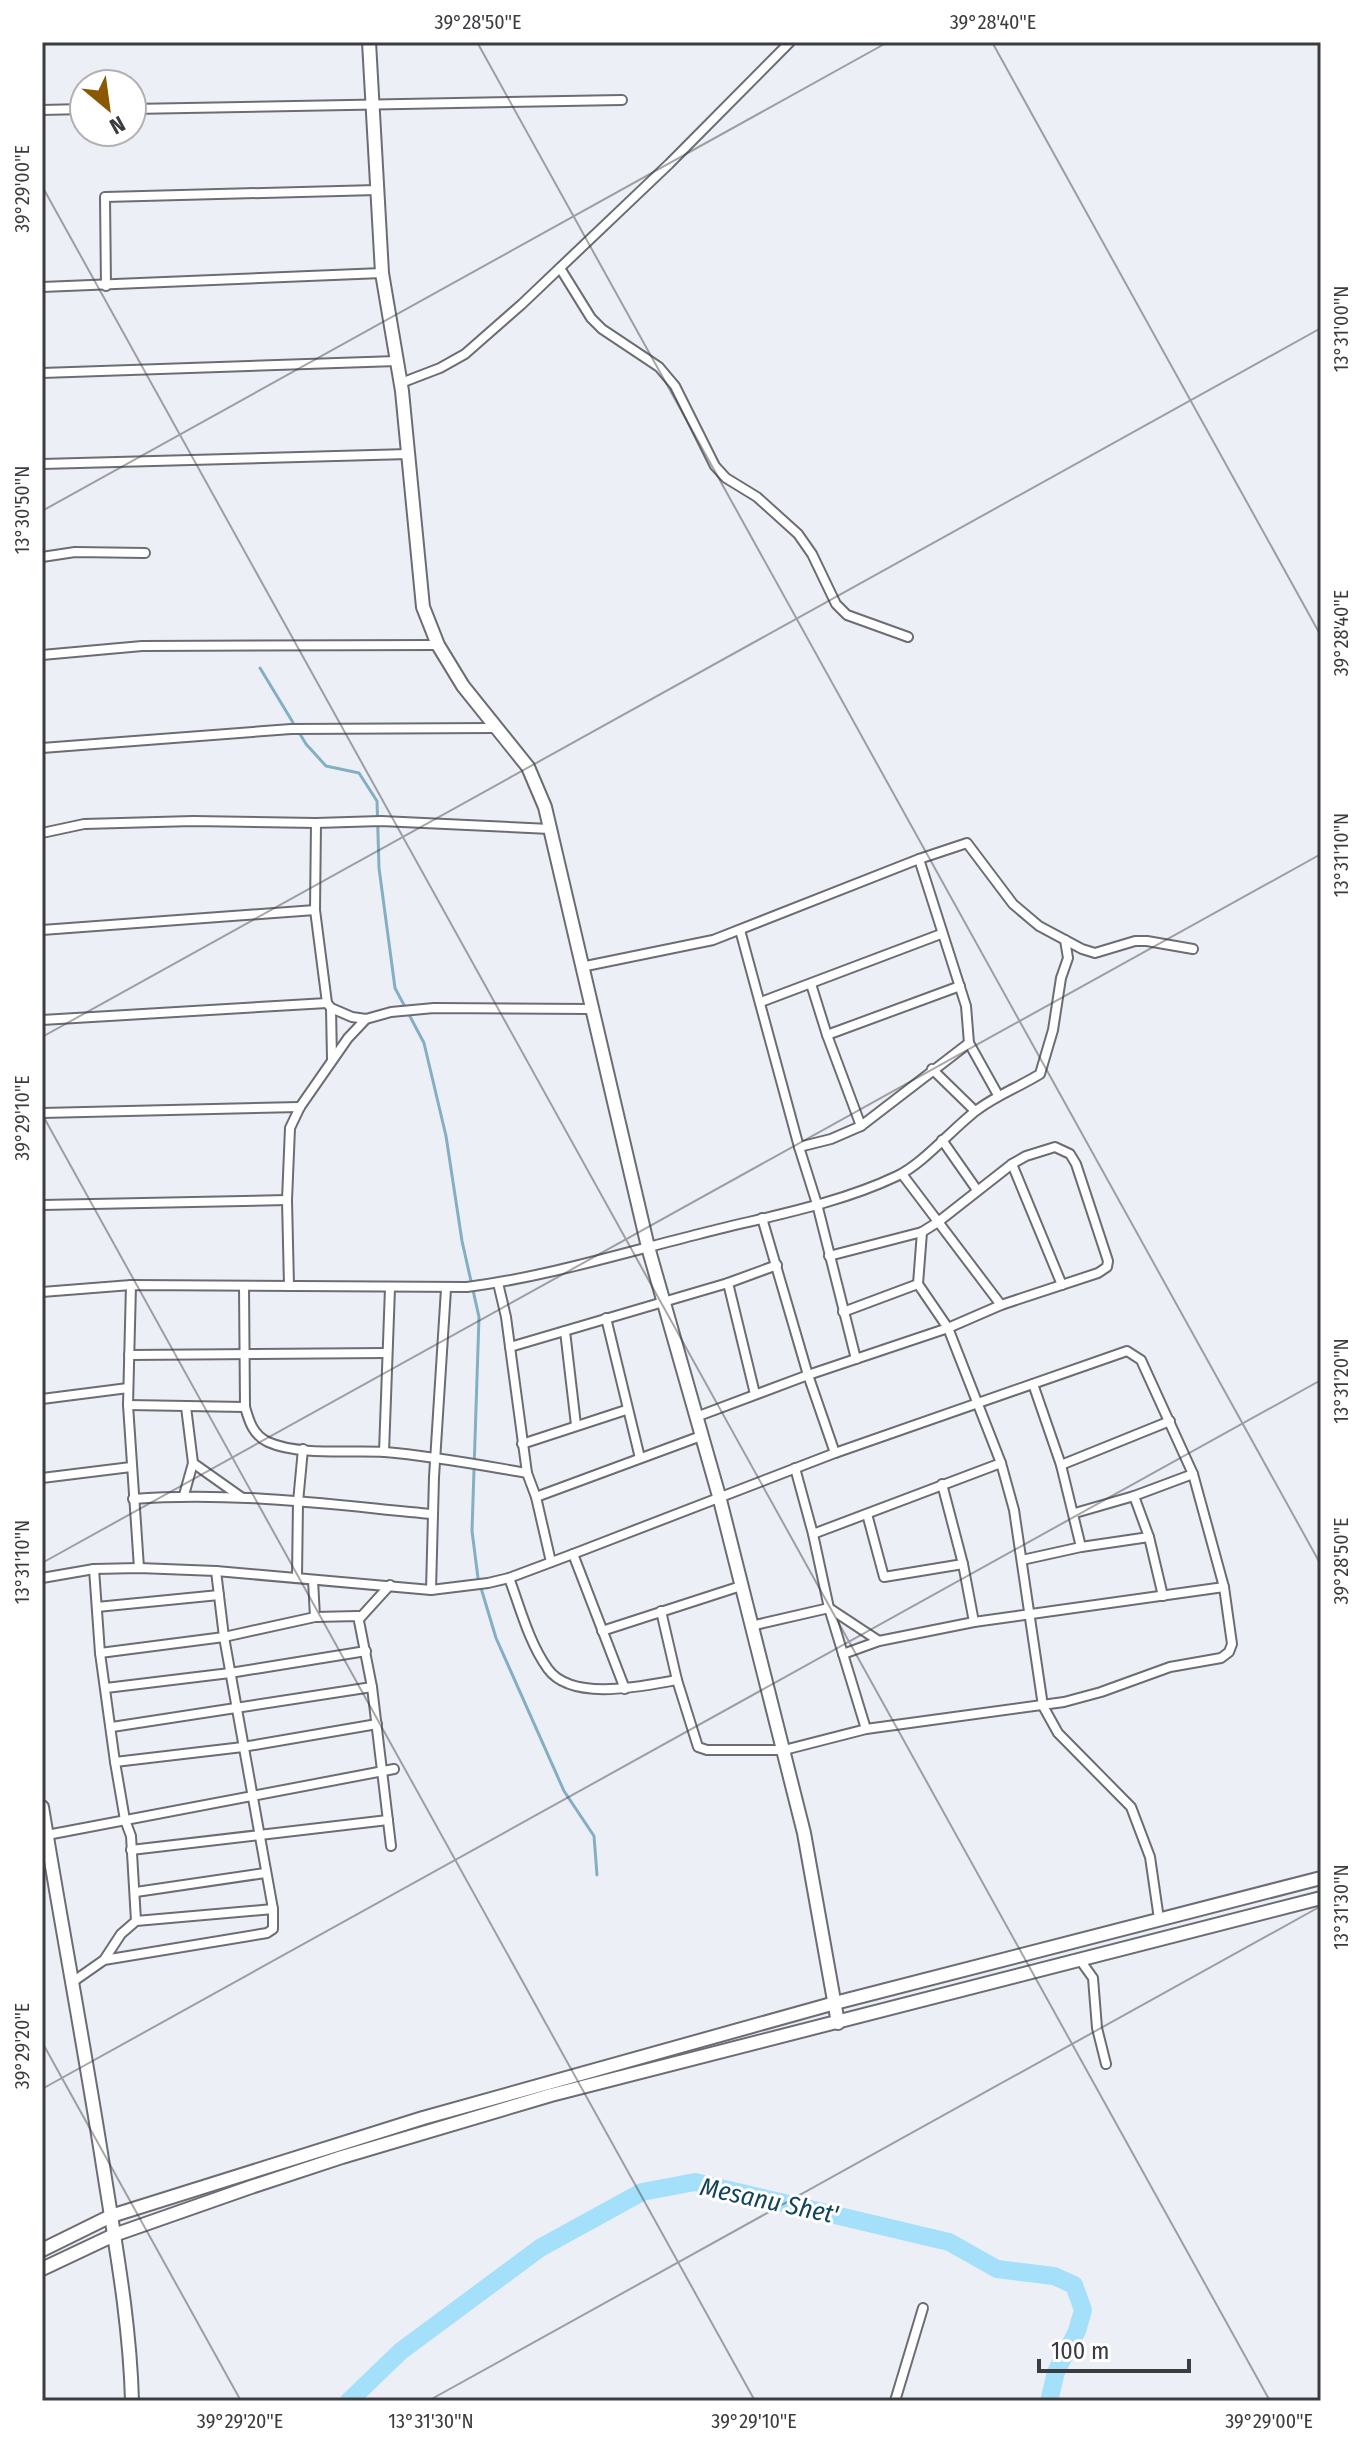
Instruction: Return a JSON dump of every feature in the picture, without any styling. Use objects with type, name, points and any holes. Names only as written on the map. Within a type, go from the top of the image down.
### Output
[{"type":"street","points":[[369,42],[382,273],[401,383],[421,597],[438,645],[463,686],[528,767],[545,807],[648,1247],[719,1496],[804,1833],[838,2023]]},
{"type":"street","points":[[401,383],[440,368],[465,354],[669,164],[790,42]]},
{"type":"street","points":[[148,109],[622,100]]},
{"type":"street","points":[[42,110],[68,109]]},
{"type":"street","points":[[106,286],[105,197],[377,190]]},
{"type":"street","points":[[560,268],[591,318],[602,329],[659,367],[675,386],[715,466],[726,478],[757,497],[798,534],[812,554],[832,597],[847,615],[908,637]]},
{"type":"street","points":[[42,287],[382,273]]},
{"type":"street","points":[[42,373],[397,361]]},
{"type":"street","points":[[42,464],[409,454]]},
{"type":"street","points":[[42,557],[75,552],[145,553]]},
{"type":"street","points":[[42,655],[142,646],[438,645]]},
{"type":"street","points":[[42,748],[291,729],[495,728]]},
{"type":"street","points":[[42,833],[84,824],[193,821],[381,821],[550,829]]},
{"type":"street","points":[[316,823],[315,910],[329,1005],[332,1060]]},
{"type":"street","points":[[580,967],[713,940],[967,843],[1013,904],[1039,926],[1065,940],[1095,953],[1135,941],[1193,949]]},
{"type":"street","points":[[919,859],[966,1006],[969,1043],[998,1095]]},
{"type":"street","points":[[42,930],[315,910]]},
{"type":"street","points":[[740,930],[817,1204],[856,1359]]},
{"type":"street","points":[[761,1002],[941,934]]},
{"type":"street","points":[[42,1292],[131,1285],[446,1289],[498,1283],[817,1204],[902,1174],[975,1111],[1041,1073],[1068,958],[1065,940]]},
{"type":"street","points":[[811,984],[861,1126]]},
{"type":"street","points":[[827,1035],[960,986]]},
{"type":"street","points":[[42,1020],[329,1005],[352,1017],[366,1019],[391,1012],[434,1008],[591,1009]]},
{"type":"street","points":[[289,1286],[287,1200],[290,1128],[300,1107],[332,1060],[366,1019]]},
{"type":"street","points":[[799,1147],[831,1139],[861,1126],[969,1043]]},
{"type":"street","points":[[932,1069],[975,1111]]},
{"type":"street","points":[[42,1113],[300,1107]]},
{"type":"street","points":[[942,1140],[977,1190]]},
{"type":"street","points":[[696,1417],[1104,1270],[1108,1261],[1076,1164],[1070,1154],[1055,1147],[1012,1164],[922,1232],[829,1256]]},
{"type":"street","points":[[1012,1164],[1062,1285]]},
{"type":"street","points":[[902,1174],[1001,1305]]},
{"type":"street","points":[[42,1205],[287,1200]]},
{"type":"street","points":[[762,1218],[808,1375],[835,1453]]},
{"type":"street","points":[[922,1232],[918,1284],[948,1328],[1001,1463],[1014,1510],[1043,1706],[1058,1733],[1131,1807],[1150,1857],[1159,1919]]},
{"type":"street","points":[[510,1347],[728,1283],[777,1265]]},
{"type":"street","points":[[498,1283],[527,1473],[536,1497],[551,1562]]},
{"type":"street","points":[[728,1283],[755,1394]]},
{"type":"street","points":[[843,1312],[918,1284]]},
{"type":"street","points":[[131,1285],[128,1405],[139,1568]]},
{"type":"street","points":[[244,1286],[245,1407],[249,1423],[263,1439],[272,1444],[303,1449],[384,1452],[527,1473]]},
{"type":"street","points":[[384,1452],[390,1288]]},
{"type":"street","points":[[431,1590],[446,1289]]},
{"type":"street","points":[[606,1318],[640,1458]]},
{"type":"street","points":[[565,1331],[576,1425]]},
{"type":"street","points":[[42,1578],[94,1569],[139,1568],[216,1571],[431,1590],[488,1583],[509,1578],[835,1453],[1127,1351],[1141,1360],[1193,1474],[1224,1587],[1232,1644],[1229,1652],[1221,1658],[1170,1667],[1101,1692],[1043,1706],[866,1729],[784,1750],[701,1749],[677,1680],[661,1611]]},
{"type":"street","points":[[129,1355],[386,1353]]},
{"type":"street","points":[[1033,1384],[1061,1465],[1081,1547]]},
{"type":"street","points":[[42,1399],[128,1388]]},
{"type":"street","points":[[128,1405],[245,1407]]},
{"type":"street","points":[[184,1495],[193,1463],[186,1407]]},
{"type":"street","points":[[522,1444],[626,1410]]},
{"type":"street","points":[[1061,1465],[1170,1421]]},
{"type":"street","points":[[536,1497],[701,1436]]},
{"type":"street","points":[[297,1578],[298,1502],[303,1449]]},
{"type":"street","points":[[193,1463],[242,1497]]},
{"type":"street","points":[[813,1534],[1001,1463]]},
{"type":"street","points":[[42,1478],[131,1467]]},
{"type":"street","points":[[795,1468],[829,1608],[866,1729]]},
{"type":"street","points":[[1075,1513],[1193,1474]]},
{"type":"street","points":[[942,1484],[974,1622]]},
{"type":"street","points":[[133,1499],[184,1495],[242,1497],[433,1514]]},
{"type":"street","points":[[1134,1496],[1149,1537],[1163,1596]]},
{"type":"street","points":[[867,1514],[884,1577],[963,1564]]},
{"type":"street","points":[[1022,1560],[1149,1537]]},
{"type":"street","points":[[573,1554],[625,1689]]},
{"type":"street","points":[[94,1569],[100,1653],[115,1762],[125,1820],[130,1828],[136,1921]]},
{"type":"street","points":[[104,1960],[267,1933],[273,1929],[273,1909],[230,1673],[216,1571]]},
{"type":"street","points":[[509,1578],[537,1650],[549,1672],[569,1683],[596,1689],[625,1689],[677,1680]]},
{"type":"street","points":[[313,1580],[315,1617]]},
{"type":"street","points":[[360,1618],[390,1585]]},
{"type":"street","points":[[602,1631],[741,1586]]},
{"type":"street","points":[[843,1654],[879,1641],[974,1622],[1224,1587]]},
{"type":"street","points":[[97,1607],[219,1595]]},
{"type":"street","points":[[751,1626],[829,1608],[879,1641]]},
{"type":"street","points":[[100,1653],[224,1637],[315,1617],[356,1615],[360,1618],[372,1687],[391,1846]]},
{"type":"street","points":[[106,1688],[230,1673],[366,1651]]},
{"type":"street","points":[[112,1727],[372,1687]]},
{"type":"street","points":[[115,1762],[243,1747],[377,1724]]},
{"type":"street","points":[[47,1835],[394,1769]]},
{"type":"street","points":[[42,1807],[74,1981],[114,2235],[129,2342],[132,2401]]},
{"type":"street","points":[[131,1850],[388,1820]]},
{"type":"street","points":[[136,1892],[265,1873]]},
{"type":"street","points":[[42,2250],[111,2216],[835,2003],[1321,1878]]},
{"type":"street","points":[[42,2269],[114,2235],[520,2097],[838,2023],[1321,1898]]},
{"type":"street","points":[[74,1981],[104,1960],[121,1934],[136,1921],[273,1909]]},
{"type":"street","points":[[1080,1960],[1093,1978],[1097,2028],[1106,2064]]},
{"type":"street","points":[[895,2401],[923,2308]]},
{"type":"waterway","points":[[260,668],[306,744],[326,766],[359,773],[377,801],[379,868],[395,988],[424,1043],[446,1136],[462,1241],[479,1317],[472,1531],[478,1578],[496,1638],[564,1791],[594,1836],[597,1875]]},
{"type":"waterway","name":"Mesanu Shet'","points":[[349,2401],[401,2351],[540,2248],[642,2192],[695,2182],[949,2242],[997,2269],[1054,2276],[1074,2285],[1083,2310],[1077,2331],[1056,2372],[1049,2401]]}]
